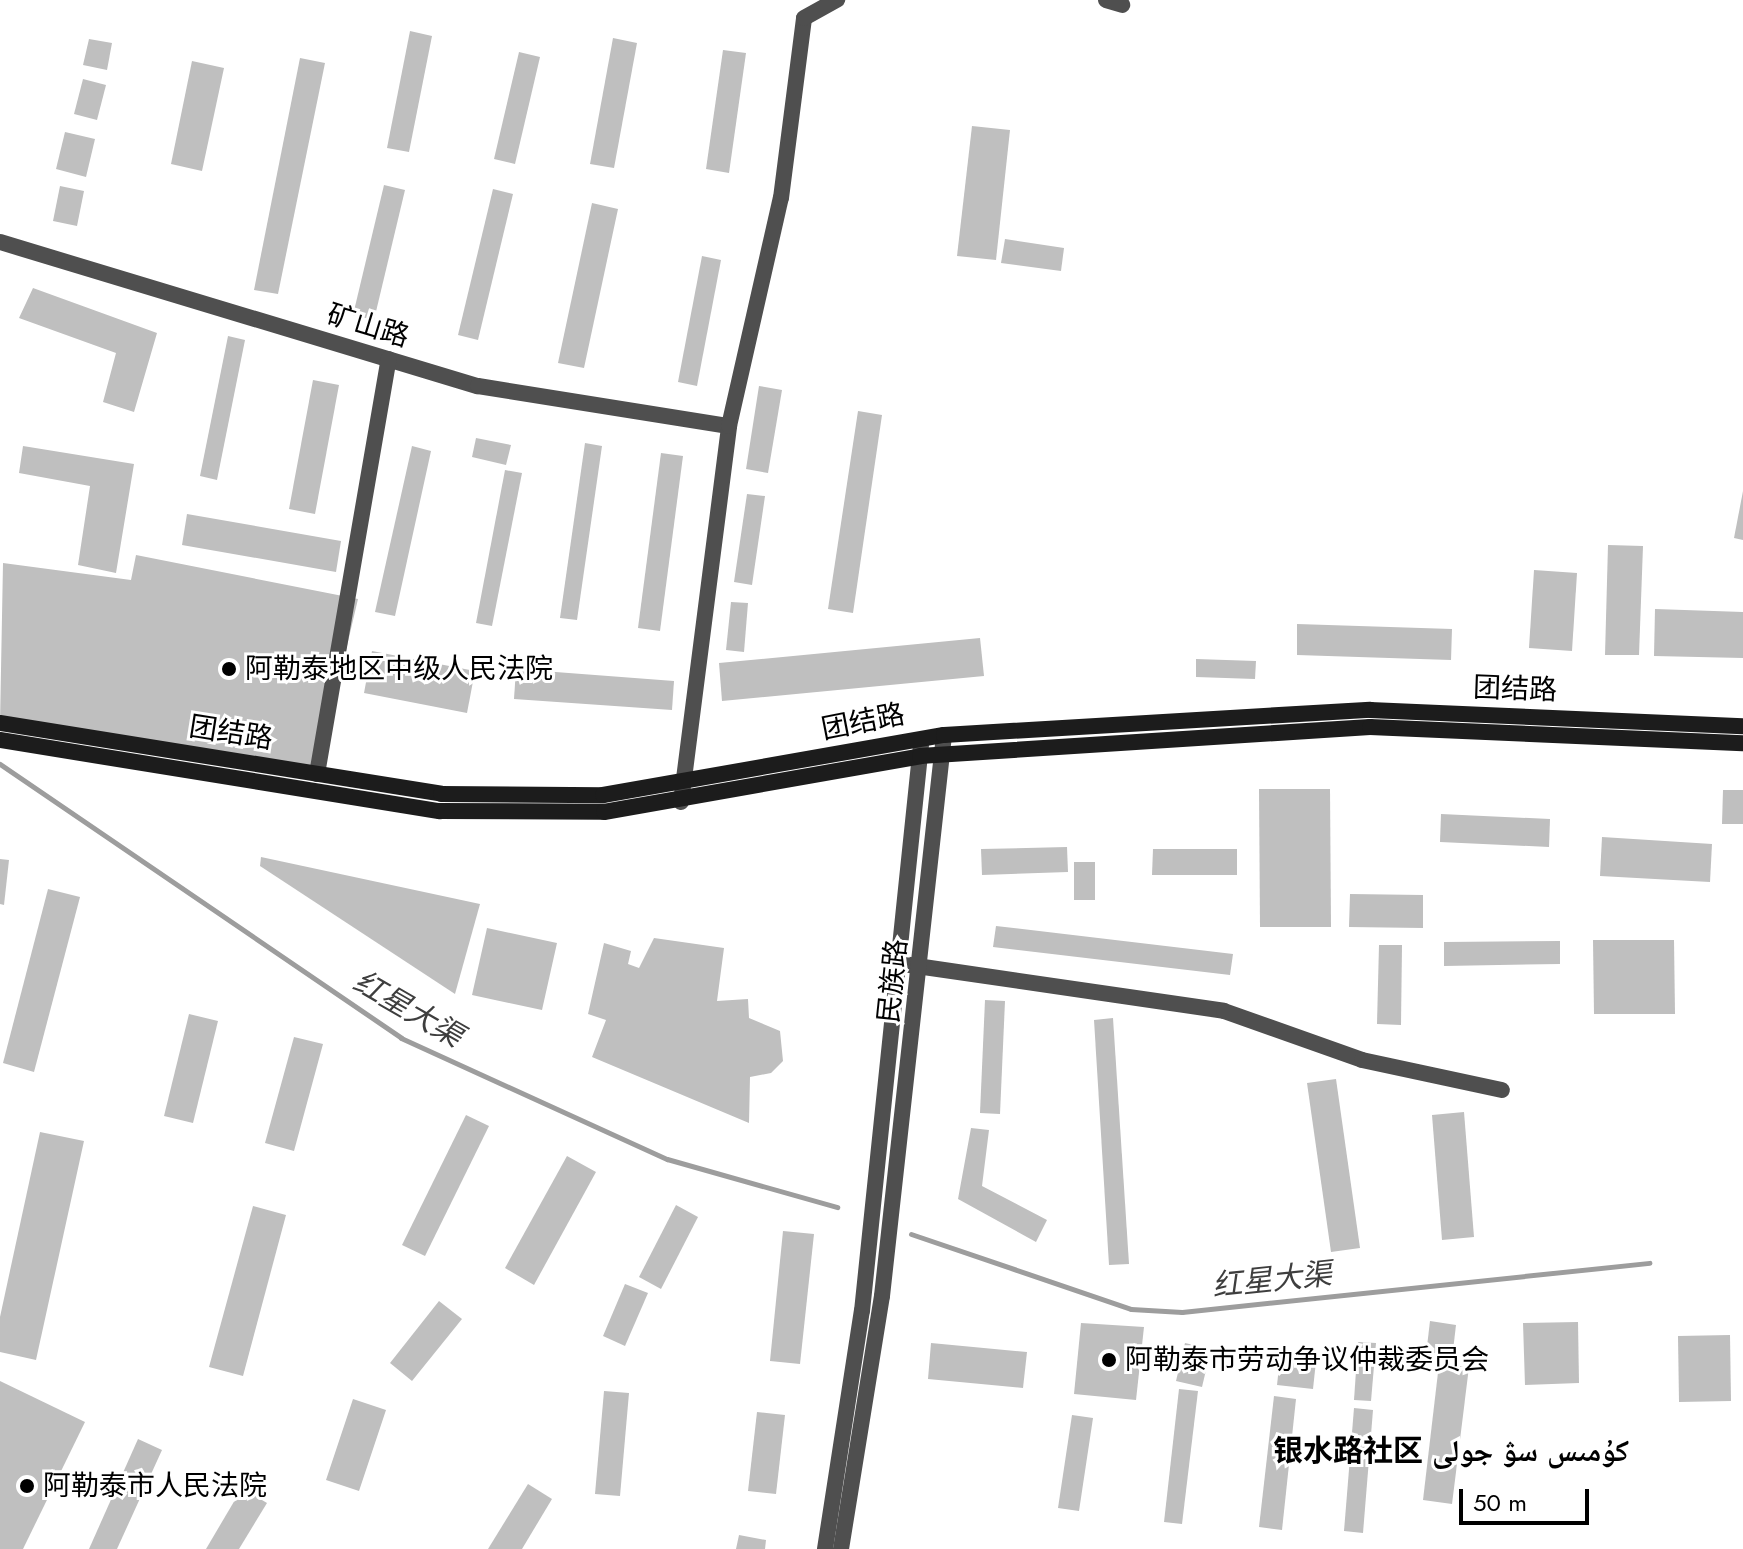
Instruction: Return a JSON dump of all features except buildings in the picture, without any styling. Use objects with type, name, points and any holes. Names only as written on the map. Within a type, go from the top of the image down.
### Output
[{"type":"main road","name":"团结路","points":[[0,723],[441,794],[603,795],[944,735],[1370,710],[1743,726]]},
{"type":"main road","name":"团结路","points":[[0,740],[440,811],[604,812],[681,802],[920,756],[1370,727],[1743,743]]},
{"type":"street","points":[[681,802],[729,426],[781,198],[804,18],[837,0]]},
{"type":"street","name":"矿山路","points":[[0,242],[478,386],[729,426]]},
{"type":"street","points":[[317,774],[389,359]]},
{"type":"street","name":"民族路","points":[[841,1549],[887,1255],[922,967],[939,755],[944,735]]},
{"type":"street","name":"民族路","points":[[825,1549],[868,1247],[903,964],[922,738]]},
{"type":"street","points":[[903,964],[1224,1011],[1362,1060],[1502,1090]]},
{"type":"waterway","name":"红星大渠","points":[[0,764],[401,1038],[667,1159],[837,1207]]},
{"type":"waterway","name":"红星大渠","points":[[911,1234],[1131,1309],[1182,1312],[1649,1263]]},
{"type":"place","name":"阿勒泰地区中级人民法院","points":[[229,669]]},
{"type":"place","name":"阿勒泰市劳动争议仲裁委员会","points":[[1109,1360]]},
{"type":"place","name":"阿勒泰市人民法院","points":[[27,1486]]},
{"type":"district","name":"银水路社区 كۇمىس سۋ جولى","points":[[1451,1451]]}]
